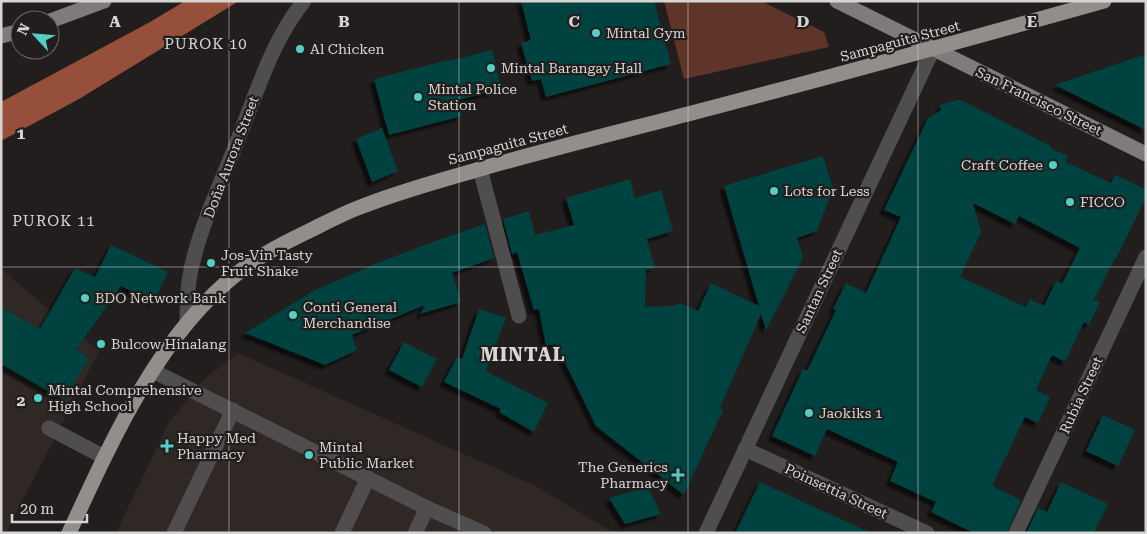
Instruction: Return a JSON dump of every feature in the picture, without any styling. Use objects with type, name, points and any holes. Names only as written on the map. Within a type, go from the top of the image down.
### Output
[{"type":"highway","name":"Sampaguita Street","points":[[69,533],[104,457],[153,370],[187,323],[212,296],[239,272],[275,247],[360,207],[424,185],[575,143],[802,85],[1104,1]]},
{"type":"main road","points":[[60,18],[104,1]]},
{"type":"main road","points":[[838,1],[933,49]]},
{"type":"main road","name":"San Francisco Street","points":[[933,49],[1146,154]]},
{"type":"street","name":"Doña Aurora Street","points":[[187,323],[187,298],[190,279],[195,254],[204,227],[264,72],[284,30],[304,1]]},
{"type":"street","name":"Santan Street","points":[[706,533],[933,49]]},
{"type":"street","points":[[480,169],[519,316]]},
{"type":"street","name":"Rubia Street","points":[[1016,533],[1146,257]]},
{"type":"street","points":[[153,370],[428,508],[484,533]]},
{"type":"street","points":[[174,533],[233,410]]},
{"type":"street","points":[[49,428],[104,457]]},
{"type":"street","name":"Poinsettia Street","points":[[745,449],[927,533]]},
{"type":"street","points":[[342,533],[368,478]]},
{"type":"street","points":[[416,533],[428,508]]},
{"type":"shaded area","points":[[185,1],[239,1],[79,99],[1,141],[1,102],[150,22]]},
{"type":"shaded area","points":[[664,1],[761,1],[824,32],[829,47],[684,79]]},
{"type":"shaded area","name":"Mintal Comprehensive High School","points":[[1,269],[99,351],[6,533],[1,533]]},
{"type":"shaded area","name":"Mintal Public Market","points":[[238,353],[538,487],[614,533],[116,533],[169,422],[205,378]]},
{"type":"building","name":"Mintal Gym","points":[[521,1],[654,1],[671,64],[546,97],[541,79],[532,81],[521,43],[531,40]]},
{"type":"building","name":"Mintal Police Station","points":[[492,50],[501,89],[458,100],[462,116],[389,135],[374,79]]},
{"type":"building","points":[[1146,54],[1146,130],[1055,85]]},
{"type":"building","points":[[961,100],[1068,156],[1066,162],[1111,183],[1115,175],[1146,189],[1146,197],[1094,300],[1100,302],[1089,325],[1084,322],[1065,362],[1052,355],[1036,390],[1050,397],[1038,423],[1025,417],[992,486],[1021,500],[1007,533],[974,533],[931,512],[936,502],[890,481],[898,462],[827,429],[815,456],[772,436],[803,369],[807,371],[836,310],[833,309],[846,283],[866,293],[901,217],[884,210],[928,118],[941,110],[940,105]],"holes":[[[973,203],[1015,224],[1019,216],[1080,248],[1062,284],[1056,281],[1044,306],[1030,299],[1026,307],[960,277],[981,232]]]},
{"type":"building","points":[[382,128],[398,171],[372,182],[356,139]]},
{"type":"building","points":[[823,156],[833,189],[817,231],[797,238],[803,258],[766,330],[761,314],[720,408],[723,410],[684,495],[596,426],[556,344],[546,346],[539,309],[534,310],[517,252],[512,254],[503,219],[529,211],[535,235],[574,225],[566,198],[630,179],[635,198],[661,190],[673,231],[647,239],[655,268],[646,270],[645,307],[674,306],[680,303],[698,311],[711,283],[759,306],[724,186]]},
{"type":"building","points":[[485,224],[494,258],[452,273],[461,302],[420,314],[425,305],[352,335],[357,350],[325,365],[245,333],[313,291],[377,263]]},
{"type":"building","points":[[111,245],[168,272],[154,302],[121,286],[76,350],[89,358],[64,400],[1,364],[1,307],[40,329],[75,268],[95,277]]},
{"type":"building","points":[[479,309],[506,318],[486,371],[548,403],[534,432],[499,412],[501,409],[444,382],[457,357],[462,359]]},
{"type":"building","points":[[404,342],[437,359],[422,387],[389,370]]},
{"type":"building","points":[[1103,415],[1135,430],[1118,466],[1086,451]]},
{"type":"building","points":[[760,482],[871,533],[735,533]]},
{"type":"building","points":[[1061,482],[1108,504],[1094,533],[1026,533],[1038,508],[1047,512]]},
{"type":"building","points":[[648,487],[661,514],[625,524],[609,498]]},
{"type":"place","name":"Mintal Gym","points":[[596,33]]},
{"type":"place","name":"Al Chicken","points":[[300,49]]},
{"type":"place","name":"Mintal Barangay Hall","points":[[491,68]]},
{"type":"place","name":"Mintal Police Station","points":[[418,97]]},
{"type":"place","name":"Craft Coffee","points":[[1053,165]]},
{"type":"place","name":"Lots for Less","points":[[774,191]]},
{"type":"place","name":"FICCO","points":[[1070,202]]},
{"type":"place","name":"Jos-Vin Tasty Fruit Shake","points":[[211,263]]},
{"type":"place","name":"BDO Network Bank","points":[[85,298]]},
{"type":"place","name":"Conti General Merchandise","points":[[293,315]]},
{"type":"place","name":"Bulcow Hinalang","points":[[101,344]]},
{"type":"place","name":"Mintal Comprehensive High School","points":[[38,398]]},
{"type":"place","name":"Jaokiks 1","points":[[809,413]]},
{"type":"place","name":"Happy Med Pharmacy","points":[[167,446]]},
{"type":"place","name":"Mintal Public Market","points":[[309,455]]},
{"type":"place","name":"The Generics Pharmacy","points":[[678,475]]},
{"type":"district","name":"PUROK 10","points":[[206,44]]},
{"type":"district","name":"PUROK 11","points":[[54,221]]},
{"type":"district","name":"MINTAL","points":[[523,354]]}]
